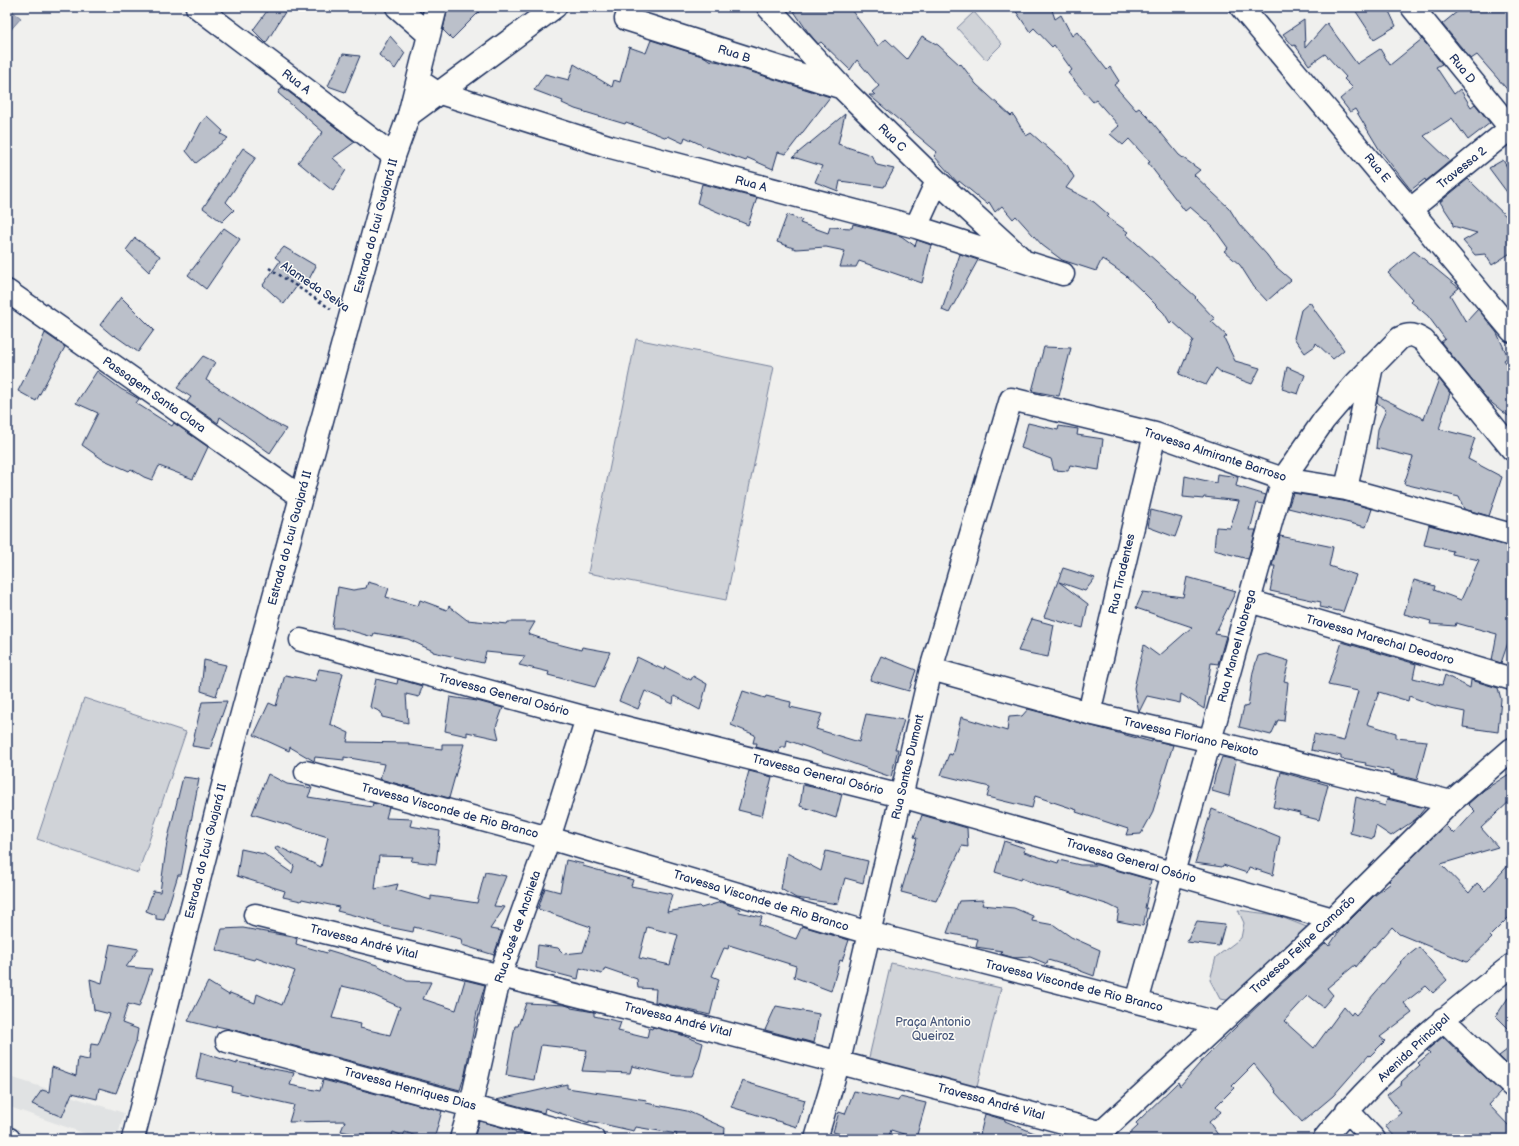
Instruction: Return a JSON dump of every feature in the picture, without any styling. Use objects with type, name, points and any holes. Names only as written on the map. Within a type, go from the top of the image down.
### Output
[{"type":"street","name":"Rua A","points":[[197,7],[394,156]]},
{"type":"street","points":[[397,7],[428,34]]},
{"type":"street","name":"Estrada do Icui Guajará II","points":[[133,1139],[231,754],[394,156],[409,115],[428,34],[436,7]]},
{"type":"street","points":[[409,115],[555,7]]},
{"type":"street","name":"Rua C","points":[[768,7],[842,88],[937,181],[1024,261]]},
{"type":"street","name":"Rua E","points":[[1241,7],[1512,331]]},
{"type":"street","name":"Rua D","points":[[1412,7],[1511,128]]},
{"type":"street","name":"Rua B","points":[[626,19],[842,88]]},
{"type":"street","name":"Rua A","points":[[419,76],[422,83],[430,90],[611,147],[916,227],[1063,274]]},
{"type":"street","name":"Travessa 2","points":[[1411,209],[1511,128]]},
{"type":"street","points":[[916,227],[937,181]]},
{"type":"street","name":"Passagem Santa Clara","points":[[9,300],[302,497]]},
{"type":"street","name":"Rua Manoel Nobrega","points":[[1137,1002],[1283,479],[1324,420],[1372,366],[1400,338],[1412,334],[1424,341],[1512,449]]},
{"type":"street","points":[[1346,489],[1372,366]]},
{"type":"street","name":"Travessa Almirante Barroso","points":[[1011,399],[1155,434],[1283,479],[1346,489],[1512,535]]},
{"type":"street","name":"Rua Santos Dumont","points":[[816,1139],[839,1061],[931,669],[1011,399]]},
{"type":"street","name":"Rua Tiradentes","points":[[1089,713],[1155,434]]},
{"type":"street","name":"Travessa Marechal Deodoro","points":[[1248,601],[1512,679]]},
{"type":"street","name":"Travessa General Osório","points":[[301,640],[587,718],[901,796],[1333,919]]},
{"type":"street","name":"Travessa Floriano Peixoto","points":[[931,669],[1089,713],[1211,741],[1451,802]]},
{"type":"street","name":"Rua José de Anchieta","points":[[461,1139],[471,1105],[500,975],[549,838],[587,718]]},
{"type":"street","name":"Travessa Felipe Camarão","points":[[1097,1135],[1333,919],[1451,802],[1512,750]]},
{"type":"street","name":"Travessa Visconde de Rio Branco","points":[[306,772],[549,838],[869,934],[1218,1023]]},
{"type":"street","name":"Travessa André Vital","points":[[255,915],[500,975],[839,1061],[1097,1135]]},
{"type":"street","name":"Avenida Principal","points":[[1324,1139],[1347,1110],[1443,1019],[1512,965]]},
{"type":"street","points":[[1443,1019],[1512,1086]]},
{"type":"street","name":"Travessa Henriques Dias","points":[[227,1041],[471,1105],[593,1139]]},
{"type":"street","points":[[1347,1110],[1374,1139]]},
{"type":"path","name":"Alameda Selva","points":[[270,268],[350,321]]},
{"type":"shaded area","points":[[7,1076],[124,1113],[117,1139],[100,1139],[7,1106]]},
{"type":"green space","points":[[974,12],[1002,44],[986,60],[957,28]]},
{"type":"green space","points":[[636,339],[774,367],[726,600],[588,573]]},
{"type":"green space","points":[[84,698],[186,732],[138,873],[37,839]]},
{"type":"green space","points":[[1238,910],[1276,915],[1317,931],[1234,1001],[1220,999],[1210,980],[1216,957],[1241,938],[1244,923]]},
{"type":"green space","name":"Praça Antonio Queiroz","points":[[891,963],[1001,988],[975,1095],[866,1070]]},
{"type":"water","points":[[7,7],[21,18],[7,34]]},
{"type":"building","points":[[270,7],[288,7],[266,43],[253,30]]},
{"type":"building","points":[[448,7],[484,7],[452,39],[443,30]]},
{"type":"building","points":[[791,7],[849,7],[878,46],[886,39],[907,59],[922,36],[938,45],[960,65],[961,64],[976,84],[1011,116],[1013,114],[1026,136],[1031,133],[1067,165],[1074,177],[1066,188],[1094,202],[1109,215],[1107,217],[1128,232],[1126,234],[1196,297],[1195,298],[1215,319],[1211,321],[1227,336],[1224,338],[1235,361],[1260,368],[1252,384],[1222,373],[1216,368],[1206,385],[1179,374],[1193,340],[1172,321],[1170,323],[1164,313],[1142,291],[1125,275],[1102,259],[1096,271],[1062,260],[1042,245],[1016,216],[1013,219],[1002,206],[995,212],[989,202],[987,204],[959,181],[958,183],[934,156],[937,152],[869,95],[875,95],[872,92],[879,86],[857,60],[850,70],[821,42],[818,44]]},
{"type":"building","points":[[1013,7],[1051,7],[1055,19],[1061,15],[1072,36],[1077,32],[1107,70],[1110,67],[1119,81],[1114,85],[1136,110],[1139,108],[1148,117],[1179,155],[1200,170],[1194,175],[1229,208],[1239,224],[1275,266],[1291,280],[1267,301],[1254,287],[1240,265],[1224,251],[1228,248],[1213,227],[1190,207],[1185,211],[1148,163],[1150,162],[1129,139],[1123,145],[1110,134],[1119,126],[1096,100],[1093,102],[1068,73],[1072,70],[1054,45],[1052,47],[1034,28],[1030,32]]},
{"type":"building","points":[[1353,7],[1387,7],[1396,26],[1374,39]]},
{"type":"building","points":[[1463,7],[1512,7],[1512,95],[1477,55],[1471,59],[1442,24]]},
{"type":"building","points":[[1304,20],[1305,48],[1327,23],[1357,64],[1380,49],[1390,65],[1422,39],[1442,64],[1436,67],[1454,94],[1460,89],[1471,107],[1475,104],[1490,123],[1468,140],[1452,118],[1424,136],[1450,161],[1426,181],[1425,179],[1411,190],[1379,149],[1355,109],[1350,112],[1340,99],[1353,88],[1344,79],[1346,77],[1325,54],[1309,65],[1295,45],[1293,46],[1283,34]]},
{"type":"building","points":[[390,36],[405,53],[395,69],[379,55]]},
{"type":"building","points":[[651,40],[705,57],[709,60],[720,62],[830,97],[786,154],[778,152],[773,169],[748,158],[746,161],[704,146],[685,137],[683,143],[668,136],[667,138],[626,122],[625,124],[575,109],[562,103],[563,101],[534,90],[545,74],[569,80],[574,64],[612,87],[614,80],[620,82],[629,47],[646,53]]},
{"type":"building","points":[[343,54],[360,56],[345,92],[328,86]]},
{"type":"building","points":[[282,87],[355,142],[333,158],[346,170],[333,191],[298,162],[323,132],[278,93]]},
{"type":"building","points":[[845,114],[838,144],[871,155],[877,165],[894,169],[884,187],[840,181],[838,191],[815,182],[822,166],[793,157]]},
{"type":"building","points":[[207,116],[223,131],[221,134],[228,138],[196,163],[186,151],[201,123]]},
{"type":"building","points":[[243,148],[256,157],[226,202],[234,210],[222,222],[203,208]]},
{"type":"building","points":[[1503,160],[1512,176],[1512,199],[1489,168]]},
{"type":"building","points":[[1468,179],[1512,222],[1512,252],[1492,265],[1485,254],[1475,255],[1463,241],[1477,233],[1453,226],[1452,220],[1440,202]]},
{"type":"building","points":[[702,184],[757,198],[748,225],[697,203]]},
{"type":"building","points":[[787,215],[802,220],[800,223],[828,233],[830,227],[852,228],[853,224],[901,236],[915,246],[917,240],[931,245],[922,283],[859,261],[856,267],[840,267],[845,251],[826,247],[796,249],[777,242]]},
{"type":"building","points":[[224,228],[240,239],[206,289],[188,275]]},
{"type":"building","points":[[135,238],[160,256],[149,272],[126,250]]},
{"type":"building","points":[[284,247],[316,266],[307,283],[302,279],[284,304],[263,285],[280,261],[275,257]]},
{"type":"building","points":[[1414,251],[1459,288],[1450,295],[1466,322],[1478,309],[1497,333],[1508,357],[1504,360],[1512,371],[1512,419],[1488,400],[1441,342],[1445,339],[1428,316],[1410,301],[1412,299],[1388,273]]},
{"type":"building","points":[[960,254],[978,260],[949,313],[942,310]]},
{"type":"building","points":[[121,297],[154,330],[138,352],[114,335],[113,336],[100,325]]},
{"type":"building","points":[[1310,302],[1344,350],[1333,359],[1316,343],[1315,346],[1305,353],[1294,338],[1301,310]]},
{"type":"building","points":[[45,333],[65,347],[36,401],[18,391],[34,360]]},
{"type":"building","points":[[1044,347],[1071,348],[1059,396],[1032,391]]},
{"type":"building","points":[[203,356],[215,362],[206,380],[264,418],[286,429],[270,453],[220,417],[218,423],[187,402],[191,397],[177,388]]},
{"type":"building","points":[[1287,367],[1305,375],[1298,394],[1282,389]]},
{"type":"building","points":[[97,371],[121,389],[139,399],[136,403],[172,426],[174,423],[208,447],[193,479],[159,466],[152,480],[131,469],[129,471],[102,459],[82,445],[98,413],[76,403]]},
{"type":"building","points":[[1439,379],[1450,393],[1439,429],[1475,438],[1468,459],[1502,477],[1489,516],[1464,509],[1459,497],[1404,484],[1413,457],[1376,448],[1378,429],[1386,410],[1377,402],[1378,396],[1424,419]]},
{"type":"building","points":[[1028,423],[1058,430],[1059,426],[1078,429],[1077,435],[1103,439],[1099,470],[1070,465],[1068,471],[1054,470],[1051,459],[1021,448]]},
{"type":"building","points":[[1217,474],[1238,477],[1236,486],[1266,495],[1263,504],[1257,503],[1250,530],[1256,530],[1248,559],[1214,550],[1216,527],[1230,528],[1239,501],[1204,497],[1203,499],[1183,497],[1185,476],[1216,483]]},
{"type":"building","points":[[1293,493],[1343,501],[1372,509],[1366,527],[1288,508]]},
{"type":"building","points":[[1151,510],[1182,518],[1175,537],[1148,527]]},
{"type":"building","points":[[1429,525],[1512,547],[1512,637],[1510,637],[1501,663],[1492,660],[1497,634],[1456,623],[1455,626],[1430,624],[1431,621],[1404,614],[1414,580],[1435,586],[1434,590],[1461,600],[1479,560],[1452,554],[1453,551],[1424,545]]},
{"type":"building","points":[[1280,536],[1333,547],[1329,566],[1356,575],[1343,612],[1320,607],[1321,602],[1270,591],[1275,566],[1272,566]]},
{"type":"building","points":[[1063,568],[1095,578],[1085,591],[1059,582],[1088,604],[1083,628],[1044,617]]},
{"type":"building","points":[[1187,577],[1236,591],[1215,634],[1226,636],[1218,664],[1211,663],[1204,709],[1181,694],[1180,703],[1147,696],[1139,712],[1134,688],[1144,645],[1159,656],[1192,627],[1136,608],[1143,592],[1183,597]]},
{"type":"building","points":[[368,582],[389,588],[386,597],[418,606],[420,600],[447,610],[449,606],[467,620],[507,624],[508,622],[535,622],[528,634],[546,641],[581,650],[582,647],[610,652],[595,687],[548,675],[549,672],[519,665],[525,656],[486,652],[483,663],[433,652],[408,639],[374,633],[373,637],[341,628],[332,628],[338,587],[353,590],[366,588]]},
{"type":"building","points":[[1032,619],[1054,625],[1048,657],[1018,651]]},
{"type":"building","points":[[1342,642],[1416,664],[1413,678],[1442,685],[1445,675],[1470,688],[1471,680],[1498,688],[1501,699],[1498,732],[1463,727],[1465,712],[1436,706],[1409,696],[1408,701],[1379,692],[1367,724],[1396,733],[1396,738],[1427,741],[1417,780],[1393,774],[1394,771],[1365,765],[1366,763],[1341,759],[1341,756],[1311,750],[1314,734],[1344,741],[1358,691],[1328,685]]},
{"type":"building","points":[[1266,654],[1289,661],[1284,681],[1288,682],[1284,721],[1278,720],[1271,735],[1239,727],[1244,707],[1248,706],[1253,672],[1258,656]]},
{"type":"building","points":[[881,656],[916,670],[909,691],[870,680]]},
{"type":"building","points":[[637,657],[664,670],[665,667],[691,680],[693,676],[707,684],[700,710],[674,696],[673,704],[645,691],[638,709],[619,701]]},
{"type":"building","points":[[204,660],[226,665],[216,696],[201,691]]},
{"type":"building","points":[[319,669],[343,673],[330,724],[349,733],[347,742],[409,743],[409,745],[442,749],[442,744],[464,744],[449,798],[380,779],[384,764],[344,757],[344,760],[315,757],[314,761],[290,747],[289,751],[254,735],[269,703],[276,706],[285,675],[315,681]]},
{"type":"building","points":[[376,679],[397,684],[398,679],[422,686],[419,697],[406,694],[408,723],[382,717],[381,712],[370,707]]},
{"type":"building","points":[[743,691],[765,698],[766,696],[791,702],[790,707],[822,714],[816,729],[859,742],[866,714],[904,720],[895,749],[898,749],[891,777],[787,740],[786,747],[780,747],[779,753],[756,747],[757,743],[753,743],[755,735],[731,725]]},
{"type":"building","points":[[450,697],[477,701],[503,708],[496,727],[499,739],[467,732],[467,736],[445,731]]},
{"type":"building","points":[[227,701],[210,749],[192,746],[202,702]]},
{"type":"building","points":[[1028,709],[1152,742],[1152,740],[1173,745],[1152,814],[1141,834],[1126,835],[1128,829],[1076,812],[1077,810],[1035,796],[1032,808],[987,797],[990,787],[941,775],[949,754],[952,755],[961,717],[1007,731],[1009,717],[1022,716]]},
{"type":"building","points":[[1222,757],[1236,760],[1229,796],[1212,791],[1215,776]]},
{"type":"building","points":[[749,771],[772,777],[762,816],[738,810]]},
{"type":"building","points":[[1281,772],[1328,785],[1319,820],[1299,815],[1300,813],[1273,807]]},
{"type":"building","points":[[1512,772],[1512,799],[1481,828],[1498,847],[1441,864],[1469,893],[1477,883],[1485,891],[1512,861],[1512,914],[1490,936],[1492,938],[1467,962],[1399,934],[1392,927],[1374,947],[1373,946],[1356,967],[1355,965],[1327,988],[1333,995],[1323,1007],[1308,995],[1284,1021],[1314,1048],[1344,1007],[1351,1015],[1353,1012],[1356,1015],[1401,963],[1400,962],[1419,947],[1447,980],[1433,993],[1426,986],[1404,1003],[1412,1013],[1380,1037],[1385,1041],[1370,1056],[1369,1055],[1333,1096],[1302,1122],[1275,1092],[1276,1091],[1254,1064],[1232,1086],[1234,1088],[1216,1106],[1221,1112],[1209,1122],[1221,1139],[1124,1139],[1138,1126],[1136,1123],[1178,1082],[1180,1086],[1206,1056],[1266,998],[1326,943],[1329,946],[1340,930],[1374,896],[1391,883],[1389,881],[1445,825],[1454,834],[1475,811],[1468,804],[1484,790]]},
{"type":"building","points":[[268,774],[287,784],[312,788],[308,797],[372,807],[373,803],[389,807],[386,818],[412,819],[410,826],[440,831],[436,864],[411,861],[413,857],[379,856],[375,889],[398,884],[396,890],[431,900],[431,896],[477,903],[485,872],[506,876],[494,906],[505,907],[490,929],[502,931],[494,955],[462,945],[461,939],[414,927],[413,932],[383,926],[375,923],[376,921],[337,911],[339,907],[302,899],[301,901],[283,897],[285,891],[237,876],[241,849],[264,854],[292,873],[294,866],[275,849],[277,846],[321,867],[328,837],[252,814]]},
{"type":"building","points":[[183,777],[199,779],[181,875],[178,875],[164,920],[156,919],[156,915],[146,911],[153,891],[160,892],[167,842]]},
{"type":"building","points":[[803,785],[842,794],[836,818],[800,806]]},
{"type":"building","points":[[1356,797],[1385,806],[1387,799],[1425,808],[1416,819],[1391,836],[1376,826],[1373,839],[1350,833]]},
{"type":"building","points":[[1212,809],[1280,837],[1273,875],[1249,867],[1247,873],[1223,865],[1222,867],[1195,863]]},
{"type":"building","points":[[922,815],[967,828],[968,847],[962,846],[936,901],[901,892],[917,838],[914,837]]},
{"type":"building","points":[[1004,841],[1025,848],[1024,852],[1058,863],[1059,860],[1080,865],[1098,865],[1151,880],[1143,926],[1117,921],[1119,910],[1109,905],[1065,891],[1040,886],[1021,878],[1020,880],[995,872]]},
{"type":"building","points":[[826,851],[868,861],[863,883],[845,878],[838,904],[796,898],[781,889],[787,853],[821,871]]},
{"type":"building","points":[[566,860],[584,864],[583,866],[633,880],[631,886],[672,894],[667,912],[699,906],[701,908],[721,902],[740,909],[739,912],[762,917],[759,925],[796,939],[802,926],[849,940],[842,961],[840,960],[831,991],[794,977],[796,966],[729,945],[728,949],[724,948],[712,976],[719,979],[710,1015],[655,1002],[656,989],[638,988],[637,979],[605,968],[602,974],[580,968],[578,979],[536,968],[538,945],[558,948],[564,954],[583,952],[591,927],[538,909],[545,888],[560,892]],"holes":[[[647,927],[678,935],[670,965],[639,958]]]},
{"type":"building","points":[[984,900],[982,905],[1014,908],[1033,916],[1032,921],[1054,925],[1071,937],[1100,950],[1094,976],[1078,969],[1048,960],[1047,964],[1030,957],[1014,958],[1001,954],[1002,951],[976,947],[978,939],[947,933],[959,901]]},
{"type":"building","points":[[1197,921],[1225,924],[1219,946],[1187,942]]},
{"type":"building","points":[[243,928],[293,937],[297,939],[296,944],[327,953],[328,950],[377,965],[407,981],[431,982],[423,999],[456,1010],[465,980],[485,985],[477,1012],[465,1074],[460,1090],[230,1029],[216,1026],[216,1028],[188,1021],[208,982],[229,995],[230,993],[255,1003],[257,994],[282,1005],[295,971],[256,957],[254,960],[216,950],[222,929]],"holes":[[[342,986],[364,991],[400,1007],[390,1035],[360,1028],[361,1024],[332,1018]]]},
{"type":"building","points":[[110,944],[139,949],[126,967],[152,969],[139,1007],[128,1004],[122,1023],[138,1029],[136,1042],[116,1093],[99,1088],[97,1099],[72,1093],[62,1117],[32,1104],[42,1090],[49,1092],[52,1067],[76,1076],[78,1058],[89,1060],[91,1044],[98,1045],[110,1014],[94,1010],[90,979],[102,983]]},
{"type":"building","points":[[1512,992],[1512,1032],[1496,1016]]},
{"type":"building","points":[[526,1003],[565,1005],[571,1008],[594,1012],[594,1016],[621,1022],[618,1031],[647,1038],[649,1028],[652,1029],[653,1027],[679,1034],[703,1043],[699,1059],[692,1076],[677,1076],[632,1066],[630,1073],[582,1071],[587,1050],[541,1045],[534,1080],[506,1075],[515,1026],[518,1026]]},
{"type":"building","points":[[776,1006],[819,1014],[814,1043],[765,1030]]},
{"type":"building","points":[[1443,1037],[1501,1092],[1489,1105],[1512,1129],[1512,1139],[1397,1139],[1385,1126],[1401,1113],[1387,1095],[1402,1083],[1401,1082],[1420,1065],[1418,1063],[1430,1053],[1427,1050]]},
{"type":"building","points":[[1512,1046],[1512,1069],[1499,1056]]},
{"type":"building","points":[[201,1052],[237,1064],[237,1062],[294,1073],[290,1085],[320,1091],[323,1080],[442,1111],[434,1139],[424,1139],[405,1132],[403,1136],[393,1132],[391,1139],[358,1135],[341,1131],[345,1121],[289,1122],[294,1105],[231,1091],[232,1086],[196,1078]]},
{"type":"building","points":[[742,1081],[805,1100],[797,1127],[731,1107]]},
{"type":"building","points":[[567,1084],[567,1088],[647,1100],[646,1103],[687,1111],[725,1128],[724,1139],[675,1139],[677,1134],[636,1127],[634,1131],[589,1121],[589,1123],[545,1108],[544,1113],[496,1100]]},
{"type":"building","points":[[854,1091],[898,1101],[900,1097],[926,1103],[916,1138],[891,1130],[888,1139],[861,1139],[833,1132],[839,1112],[845,1114]]},
{"type":"building","points":[[985,1114],[1005,1120],[1049,1139],[979,1139]]},
{"type":"building","points":[[479,1121],[540,1138],[540,1139],[474,1139]]}]
